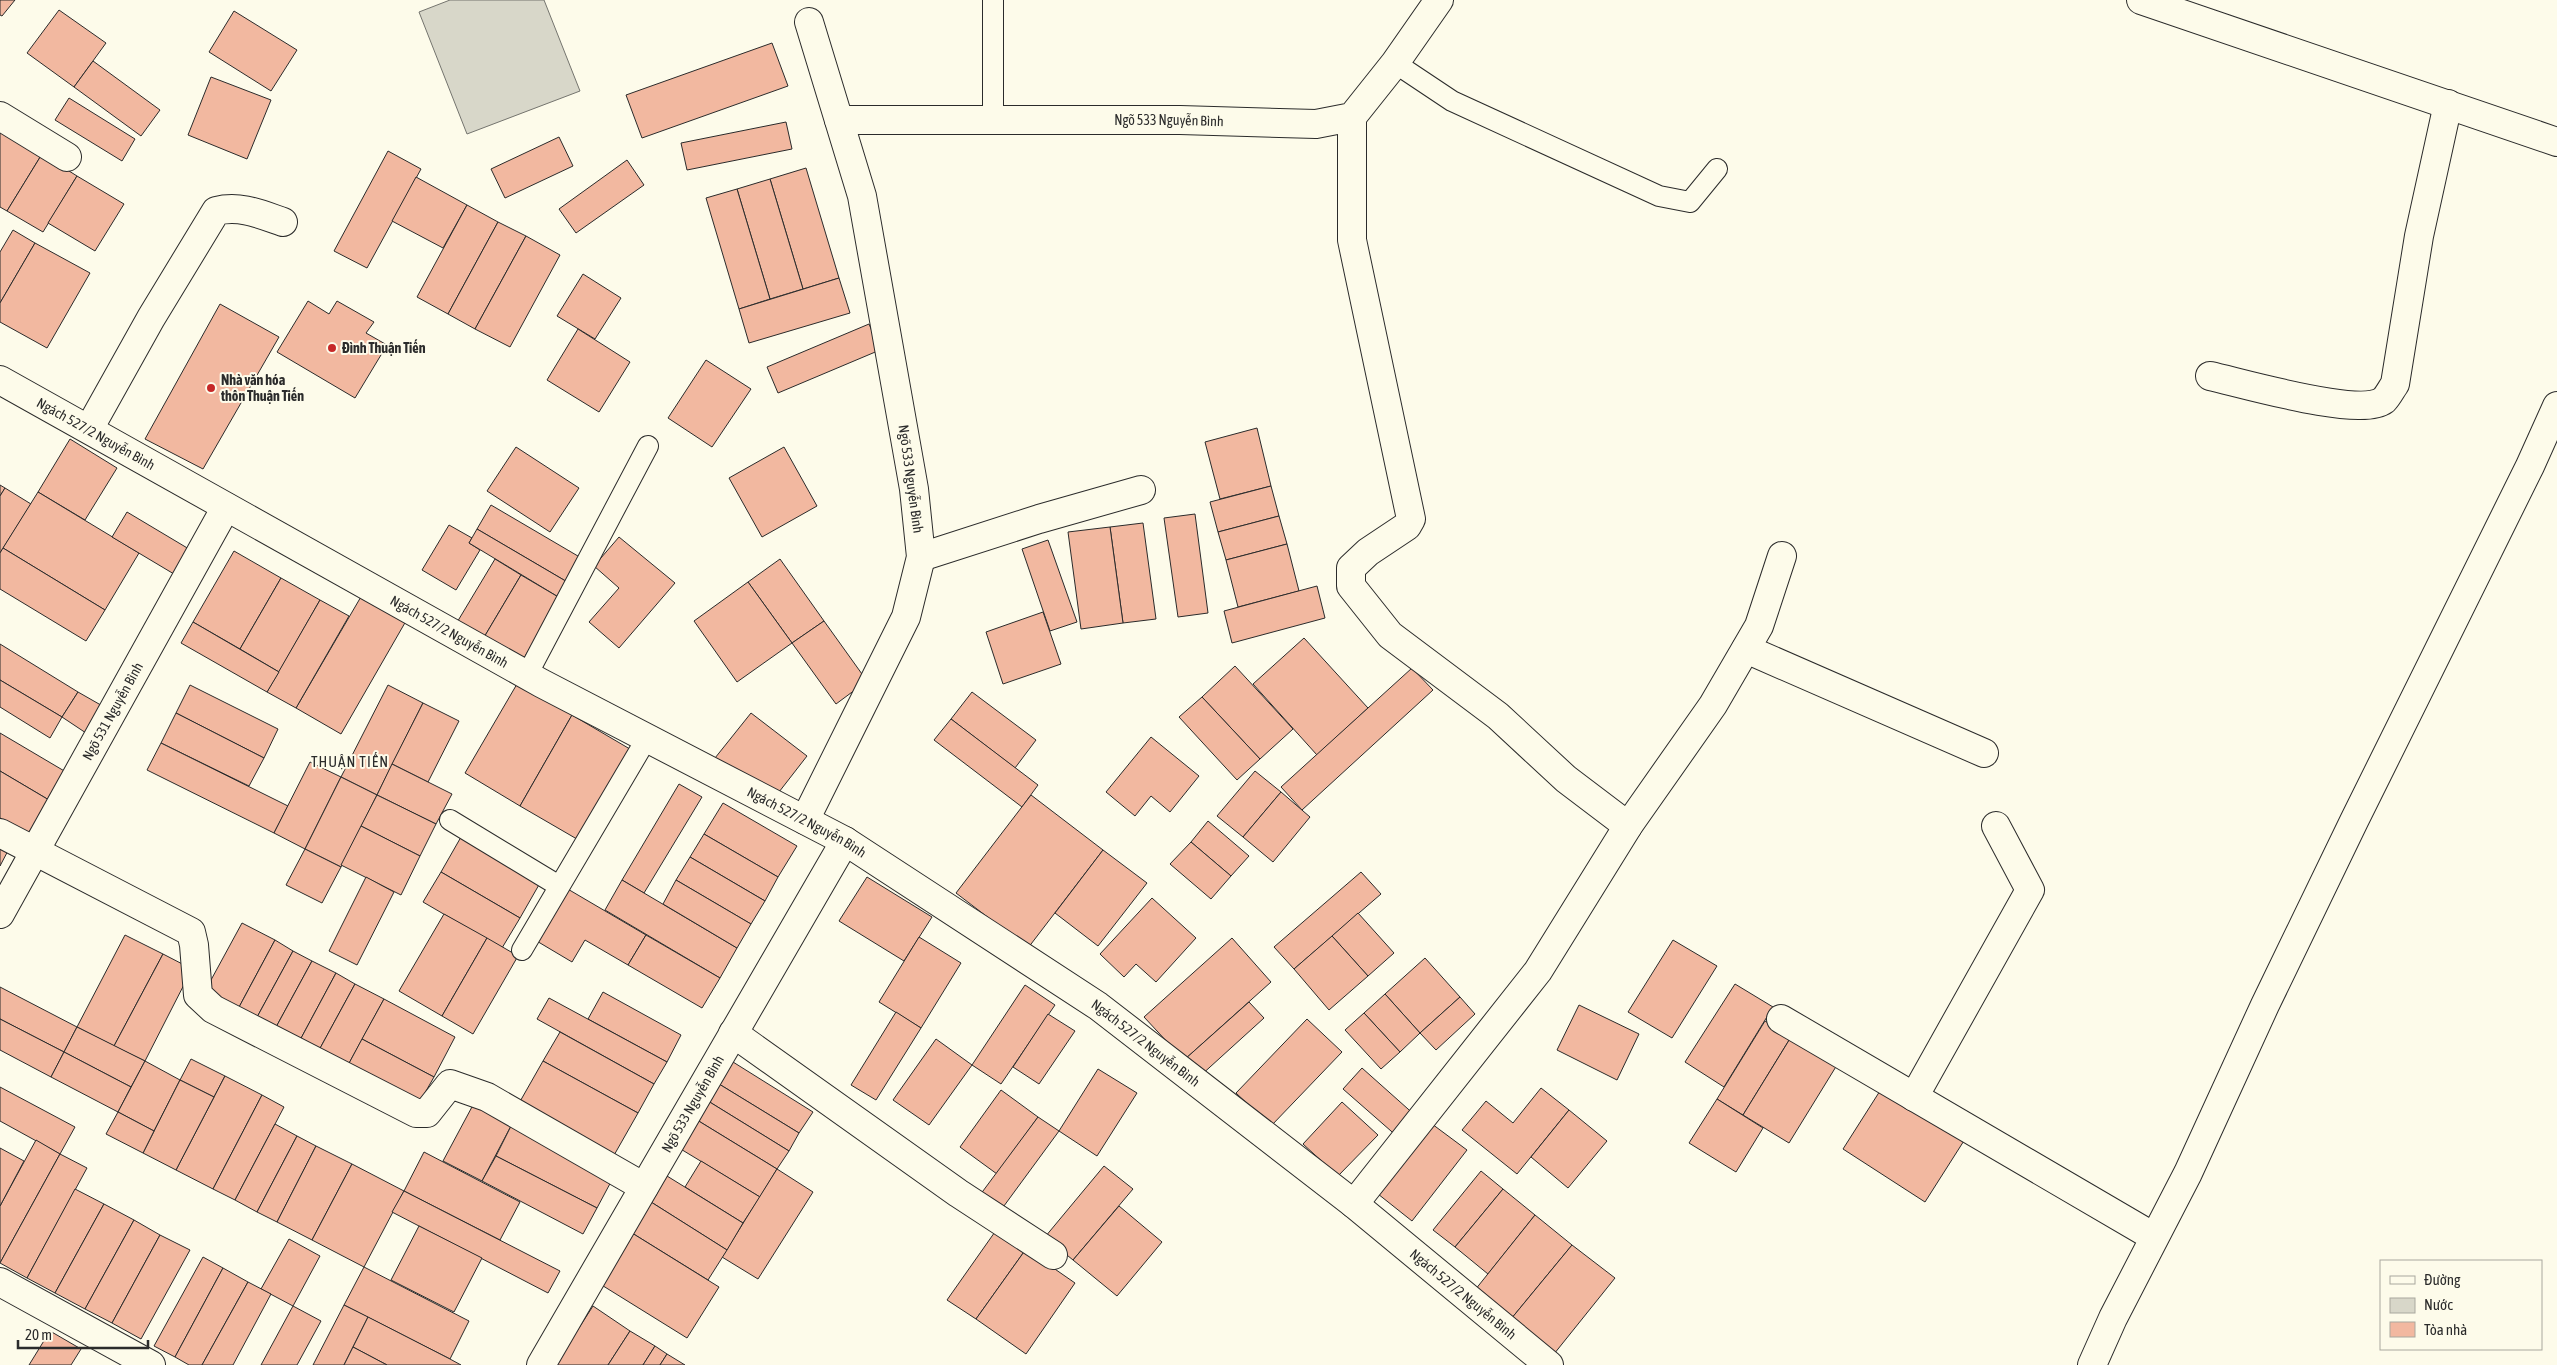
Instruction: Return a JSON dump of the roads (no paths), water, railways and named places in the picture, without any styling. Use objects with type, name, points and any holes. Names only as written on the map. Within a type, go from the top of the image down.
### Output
[{"type":"street","points":[[1439,0],[1395,63],[1352,117],[1352,240],[1411,519],[1407,526],[1368,552],[1351,568],[1351,586],[1390,635],[1498,716],[1566,779],[1628,826]]},
{"type":"street","points":[[2140,0],[2557,142]]},
{"type":"street","name":"Ngõ 533 Nguyễn Bình","points":[[805,820],[906,617],[921,557],[914,489],[862,196],[809,22]]},
{"type":"street","points":[[2210,376],[2342,406],[2366,406],[2383,400],[2395,384],[2419,236],[2448,104]]},
{"type":"street","points":[[0,116],[67,157]]},
{"type":"street","name":"Ngõ 533 Nguyễn Bình","points":[[839,120],[1180,120],[1316,124],[1352,117]]},
{"type":"street","points":[[89,429],[151,318],[216,211],[228,208],[244,209],[283,222]]},
{"type":"street","name":"Ngách 527/2 Nguyễn Bình","points":[[0,380],[527,675],[845,841],[1098,1006],[1354,1204],[1549,1365]]},
{"type":"street","points":[[2092,1365],[2113,1318],[2188,1173],[2273,988],[2530,466],[2557,406]]},
{"type":"street","points":[[921,557],[1039,519],[1141,490]]},
{"type":"street","name":"Ngõ 531 Nguyễn Bình","points":[[0,914],[226,507]]},
{"type":"street","points":[[1354,1204],[1538,971],[1628,826],[1713,705],[1746,649],[1759,626],[1782,556]]},
{"type":"street","points":[[1746,649],[1984,753]]},
{"type":"street","points":[[1914,1097],[2030,890],[1996,826]]},
{"type":"street","points":[[0,833],[191,932],[194,945],[198,995],[213,1009],[416,1113],[427,1113],[450,1084],[467,1088],[487,1097],[644,1187]]},
{"type":"street","name":"Ngõ 533 Nguyễn Bình","points":[[541,1365],[845,841]]},
{"type":"street","points":[[1781,1019],[2154,1237]]},
{"type":"street","points":[[733,1033],[958,1193],[1052,1255]]},
{"type":"street","points":[[0,1282],[151,1365]]},
{"type":"lane","points":[[993,0],[993,120]]},
{"type":"lane","points":[[1395,63],[1452,101],[1659,196],[1690,202],[1717,170]]},
{"type":"lane","points":[[527,675],[648,446]]},
{"type":"lane","points":[[522,950],[647,738]]},
{"type":"lane","points":[[450,820],[559,886]]},
{"type":"water","points":[[450,0],[544,0],[580,91],[467,134],[419,12]]},
{"type":"place","name":"Đình Thuận Tiến","points":[[332,348]]},
{"type":"place","name":"Nhà văn hóa thôn Thuận Tiến","points":[[211,388]]},
{"type":"district","name":"THUẬN TIẾN","points":[[350,761]]}]
